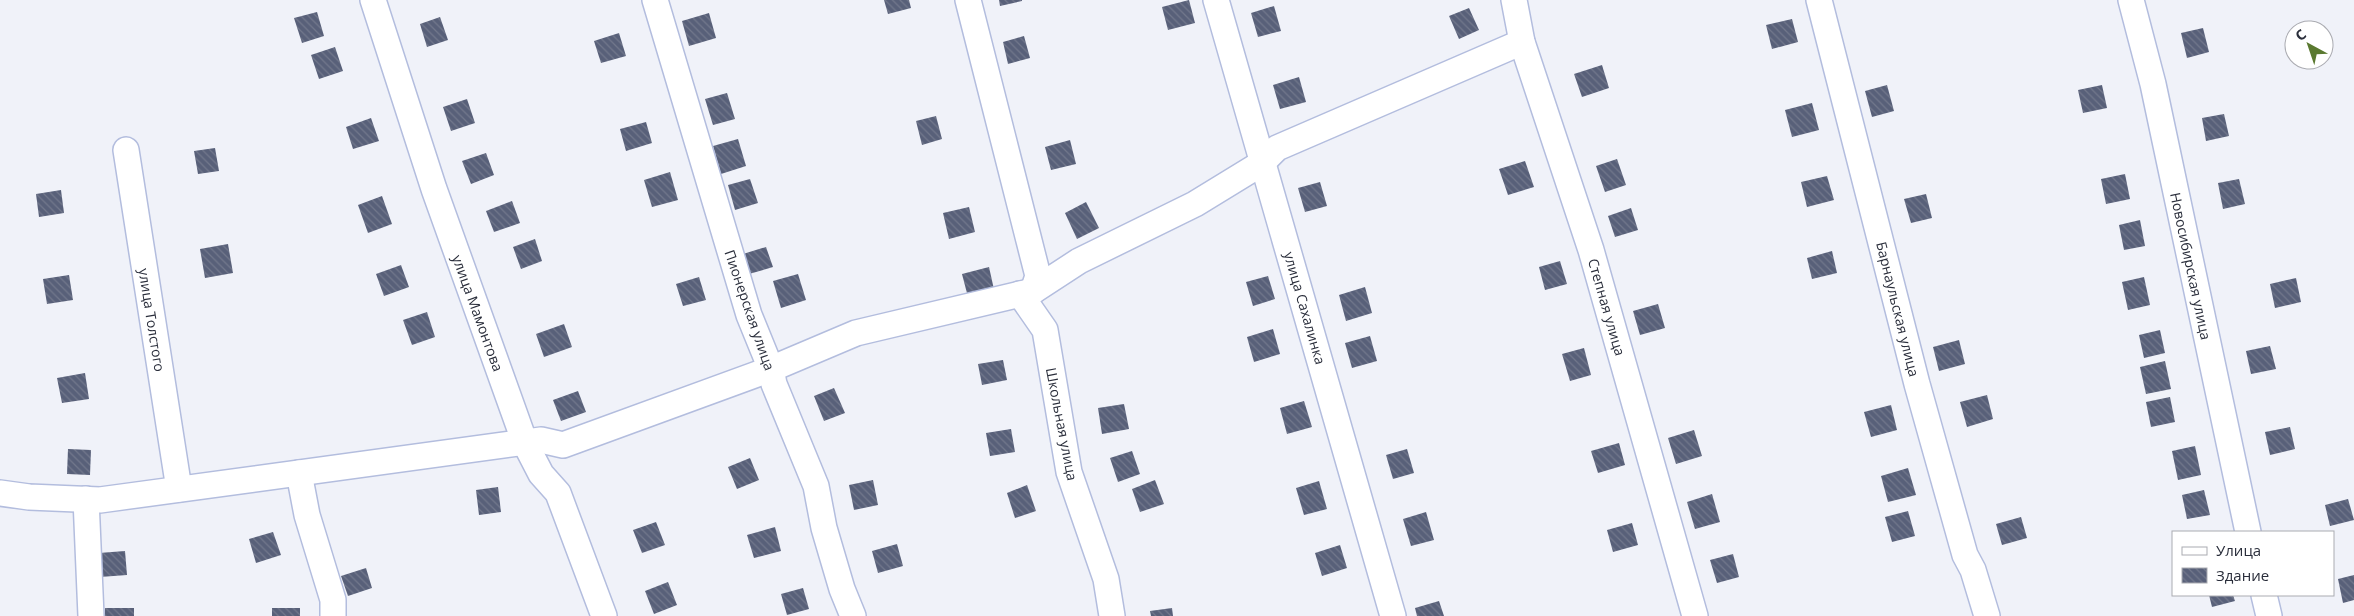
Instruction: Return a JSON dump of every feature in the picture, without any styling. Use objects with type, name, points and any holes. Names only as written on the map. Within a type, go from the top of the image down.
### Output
[{"type":"street","name":"улица Мамонтова","points":[[373,0],[434,189],[524,443],[541,474],[558,493],[604,616]]},
{"type":"street","name":"Пионерская улица","points":[[655,0],[749,315],[771,369],[774,384],[816,486],[824,528],[839,580],[854,616]]},
{"type":"street","points":[[968,0],[1038,276],[1026,292]]},
{"type":"street","name":"улица Сахалинка","points":[[1216,0],[1393,616]]},
{"type":"street","name":"Степная улица","points":[[1514,0],[1522,42],[1591,250],[1695,616]]},
{"type":"street","name":"Барнаульская улица","points":[[1819,0],[1917,384],[1965,555],[1973,570],[1987,616]]},
{"type":"street","name":"Новосибирская улица","points":[[2131,0],[2155,94],[2248,531]]},
{"type":"street","points":[[0,493],[29,497],[100,500],[542,440],[563,445],[771,369],[856,333],[1026,292],[1079,261],[1195,204],[1262,162],[1277,148],[1522,42]]},
{"type":"street","name":"улица Толстого","points":[[126,150],[179,489]]},
{"type":"street","name":"Школьная улица","points":[[1026,292],[1045,330],[1069,472],[1106,580],[1112,616]]},
{"type":"street","points":[[298,473],[307,514],[333,600],[333,616]]},
{"type":"street","points":[[86,499],[91,616]]},
{"type":"street","points":[[2264,596],[2269,616]]},
{"type":"building","points":[[884,0],[909,0],[911,8],[888,14]]},
{"type":"building","points":[[999,0],[1022,0],[1022,1],[1000,6]]},
{"type":"building","points":[[1189,0],[1195,23],[1168,30],[1162,7]]},
{"type":"building","points":[[1274,6],[1281,31],[1258,37],[1251,13]]},
{"type":"building","points":[[1469,8],[1479,30],[1459,39],[1449,16]]},
{"type":"building","points":[[317,12],[324,36],[302,43],[294,18]]},
{"type":"building","points":[[709,13],[716,38],[689,46],[682,21]]},
{"type":"building","points":[[440,17],[448,40],[427,47],[420,24]]},
{"type":"building","points":[[1792,19],[1798,42],[1772,49],[1766,25]]},
{"type":"building","points":[[2203,28],[2209,52],[2187,58],[2181,33]]},
{"type":"building","points":[[619,33],[626,56],[601,63],[594,41]]},
{"type":"building","points":[[1024,36],[1030,58],[1008,64],[1003,42]]},
{"type":"building","points":[[335,47],[343,71],[319,79],[311,55]]},
{"type":"building","points":[[1602,65],[1609,88],[1582,97],[1574,74]]},
{"type":"building","points":[[1299,77],[1306,102],[1280,109],[1273,85]]},
{"type":"building","points":[[1887,85],[1894,111],[1872,117],[1865,91]]},
{"type":"building","points":[[2102,85],[2107,108],[2083,113],[2078,90]]},
{"type":"building","points":[[727,93],[735,119],[713,125],[705,99]]},
{"type":"building","points":[[467,99],[475,123],[451,131],[443,107]]},
{"type":"building","points":[[1812,103],[1819,130],[1792,137],[1785,110]]},
{"type":"building","points":[[2224,114],[2229,136],[2206,141],[2202,118]]},
{"type":"building","points":[[936,116],[942,139],[922,145],[916,121]]},
{"type":"building","points":[[371,118],[379,141],[353,149],[346,127]]},
{"type":"building","points":[[646,122],[652,143],[626,151],[620,129]]},
{"type":"building","points":[[738,139],[746,166],[721,174],[713,146]]},
{"type":"building","points":[[1070,140],[1076,164],[1051,170],[1045,147]]},
{"type":"building","points":[[215,148],[219,171],[198,174],[194,151]]},
{"type":"building","points":[[486,153],[494,175],[471,184],[462,161]]},
{"type":"building","points":[[1617,159],[1626,185],[1605,192],[1596,166]]},
{"type":"building","points":[[1525,161],[1534,187],[1508,195],[1499,169]]},
{"type":"building","points":[[670,172],[678,200],[652,207],[644,180]]},
{"type":"building","points":[[2125,174],[2130,199],[2106,204],[2101,179]]},
{"type":"building","points":[[1827,176],[1834,200],[1807,207],[1801,182]]},
{"type":"building","points":[[750,179],[758,203],[735,210],[728,185]]},
{"type":"building","points":[[2239,179],[2245,204],[2223,209],[2218,183]]},
{"type":"building","points":[[1320,182],[1327,206],[1305,212],[1298,188]]},
{"type":"building","points":[[61,190],[64,213],[39,217],[36,194]]},
{"type":"building","points":[[1926,194],[1932,218],[1911,223],[1904,199]]},
{"type":"building","points":[[382,196],[392,224],[368,233],[358,205]]},
{"type":"building","points":[[512,201],[520,223],[494,232],[486,211]]},
{"type":"building","points":[[1086,202],[1099,228],[1077,239],[1065,213]]},
{"type":"building","points":[[969,207],[975,232],[949,239],[943,213]]},
{"type":"building","points":[[1631,208],[1638,230],[1615,237],[1608,216]]},
{"type":"building","points":[[2140,220],[2145,246],[2124,250],[2119,225]]},
{"type":"building","points":[[535,239],[542,261],[521,269],[513,247]]},
{"type":"building","points":[[228,244],[233,273],[205,278],[200,249]]},
{"type":"building","points":[[766,247],[773,267],[749,274],[743,254]]},
{"type":"building","points":[[1832,251],[1837,273],[1812,279],[1807,258]]},
{"type":"building","points":[[1560,261],[1567,284],[1545,290],[1539,267]]},
{"type":"building","points":[[401,265],[409,287],[384,296],[376,274]]},
{"type":"building","points":[[989,267],[995,294],[969,301],[962,274]]},
{"type":"building","points":[[798,274],[806,300],[781,308],[773,281]]},
{"type":"building","points":[[69,275],[73,300],[47,304],[43,279]]},
{"type":"building","points":[[1268,276],[1275,299],[1253,306],[1246,282]]},
{"type":"building","points":[[699,277],[706,300],[683,306],[676,284]]},
{"type":"building","points":[[2144,277],[2150,305],[2128,310],[2122,282]]},
{"type":"building","points":[[2296,278],[2301,302],[2275,308],[2270,284]]},
{"type":"building","points":[[1365,287],[1372,313],[1346,321],[1339,295]]},
{"type":"building","points":[[1658,304],[1665,328],[1640,335],[1633,311]]},
{"type":"building","points":[[427,312],[435,337],[412,345],[403,320]]},
{"type":"building","points":[[564,324],[572,347],[544,357],[536,334]]},
{"type":"building","points":[[1273,329],[1280,354],[1254,362],[1247,337]]},
{"type":"building","points":[[2160,330],[2165,353],[2144,358],[2139,335]]},
{"type":"building","points":[[1370,336],[1377,361],[1352,368],[1345,343]]},
{"type":"building","points":[[1959,340],[1965,364],[1939,371],[1933,347]]},
{"type":"building","points":[[2270,346],[2276,369],[2251,374],[2246,351]]},
{"type":"building","points":[[1584,348],[1591,375],[1570,381],[1562,354]]},
{"type":"building","points":[[1003,360],[1007,380],[982,385],[978,364]]},
{"type":"building","points":[[2165,361],[2171,389],[2146,394],[2140,367]]},
{"type":"building","points":[[85,373],[89,399],[62,403],[57,378]]},
{"type":"building","points":[[834,388],[845,413],[824,421],[814,396]]},
{"type":"building","points":[[578,391],[586,412],[561,421],[553,400]]},
{"type":"building","points":[[1987,395],[1993,419],[1967,427],[1960,402]]},
{"type":"building","points":[[2170,397],[2175,422],[2151,427],[2146,402]]},
{"type":"building","points":[[1304,401],[1312,427],[1287,434],[1280,408]]},
{"type":"building","points":[[1124,404],[1129,429],[1102,434],[1098,408]]},
{"type":"building","points":[[1891,405],[1897,430],[1871,437],[1864,412]]},
{"type":"building","points":[[2290,427],[2295,449],[2270,455],[2265,432]]},
{"type":"building","points":[[1011,429],[1015,452],[990,456],[986,433]]},
{"type":"building","points":[[1694,430],[1702,456],[1676,464],[1668,438]]},
{"type":"building","points":[[1619,443],[1625,465],[1598,473],[1591,451]]},
{"type":"building","points":[[2195,446],[2201,475],[2178,480],[2172,451]]},
{"type":"building","points":[[68,449],[91,450],[90,475],[67,474]]},
{"type":"building","points":[[1407,449],[1414,473],[1393,479],[1386,455]]},
{"type":"building","points":[[1132,451],[1140,474],[1118,482],[1110,458]]},
{"type":"building","points":[[750,458],[759,480],[737,489],[728,467]]},
{"type":"building","points":[[1908,468],[1916,495],[1888,502],[1881,476]]},
{"type":"building","points":[[873,480],[878,505],[854,510],[849,485]]},
{"type":"building","points":[[1155,480],[1164,504],[1140,512],[1132,489]]},
{"type":"building","points":[[1319,481],[1327,509],[1304,515],[1296,488]]},
{"type":"building","points":[[1027,485],[1036,511],[1015,518],[1007,493]]},
{"type":"building","points":[[498,487],[501,512],[479,515],[476,490]]},
{"type":"building","points":[[2204,490],[2210,515],[2187,519],[2182,495]]},
{"type":"building","points":[[1712,494],[1720,522],[1695,529],[1687,502]]},
{"type":"building","points":[[2348,499],[2354,520],[2330,526],[2325,505]]},
{"type":"building","points":[[1908,511],[1915,536],[1892,542],[1885,517]]},
{"type":"building","points":[[1426,512],[1434,540],[1411,546],[1403,519]]},
{"type":"building","points":[[2021,517],[2027,538],[2002,545],[1996,524]]},
{"type":"building","points":[[656,522],[665,545],[642,553],[633,530]]},
{"type":"building","points":[[1632,523],[1638,545],[1613,552],[1607,530]]},
{"type":"building","points":[[775,527],[781,551],[754,558],[747,535]]},
{"type":"building","points":[[273,532],[281,555],[256,563],[249,539]]},
{"type":"building","points":[[897,544],[903,566],[878,573],[872,551]]},
{"type":"building","points":[[1340,545],[1347,568],[1322,576],[1315,553]]},
{"type":"building","points":[[125,551],[127,575],[100,577],[99,553]]},
{"type":"building","points":[[1733,554],[1739,577],[1717,583],[1710,560]]},
{"type":"building","points":[[366,568],[372,588],[348,596],[341,576]]},
{"type":"building","points":[[2354,575],[2354,600],[2343,603],[2338,579]]},
{"type":"building","points":[[668,582],[677,605],[654,614],[645,591]]},
{"type":"building","points":[[803,588],[809,609],[787,615],[781,594]]},
{"type":"building","points":[[2209,596],[2233,596],[2235,601],[2212,607]]},
{"type":"building","points":[[1439,601],[1444,616],[1417,616],[1415,608]]},
{"type":"building","points":[[105,608],[134,608],[134,616],[105,616]]},
{"type":"building","points":[[272,608],[300,608],[300,616],[272,616]]},
{"type":"building","points":[[1172,608],[1173,616],[1151,616],[1150,611]]}]
